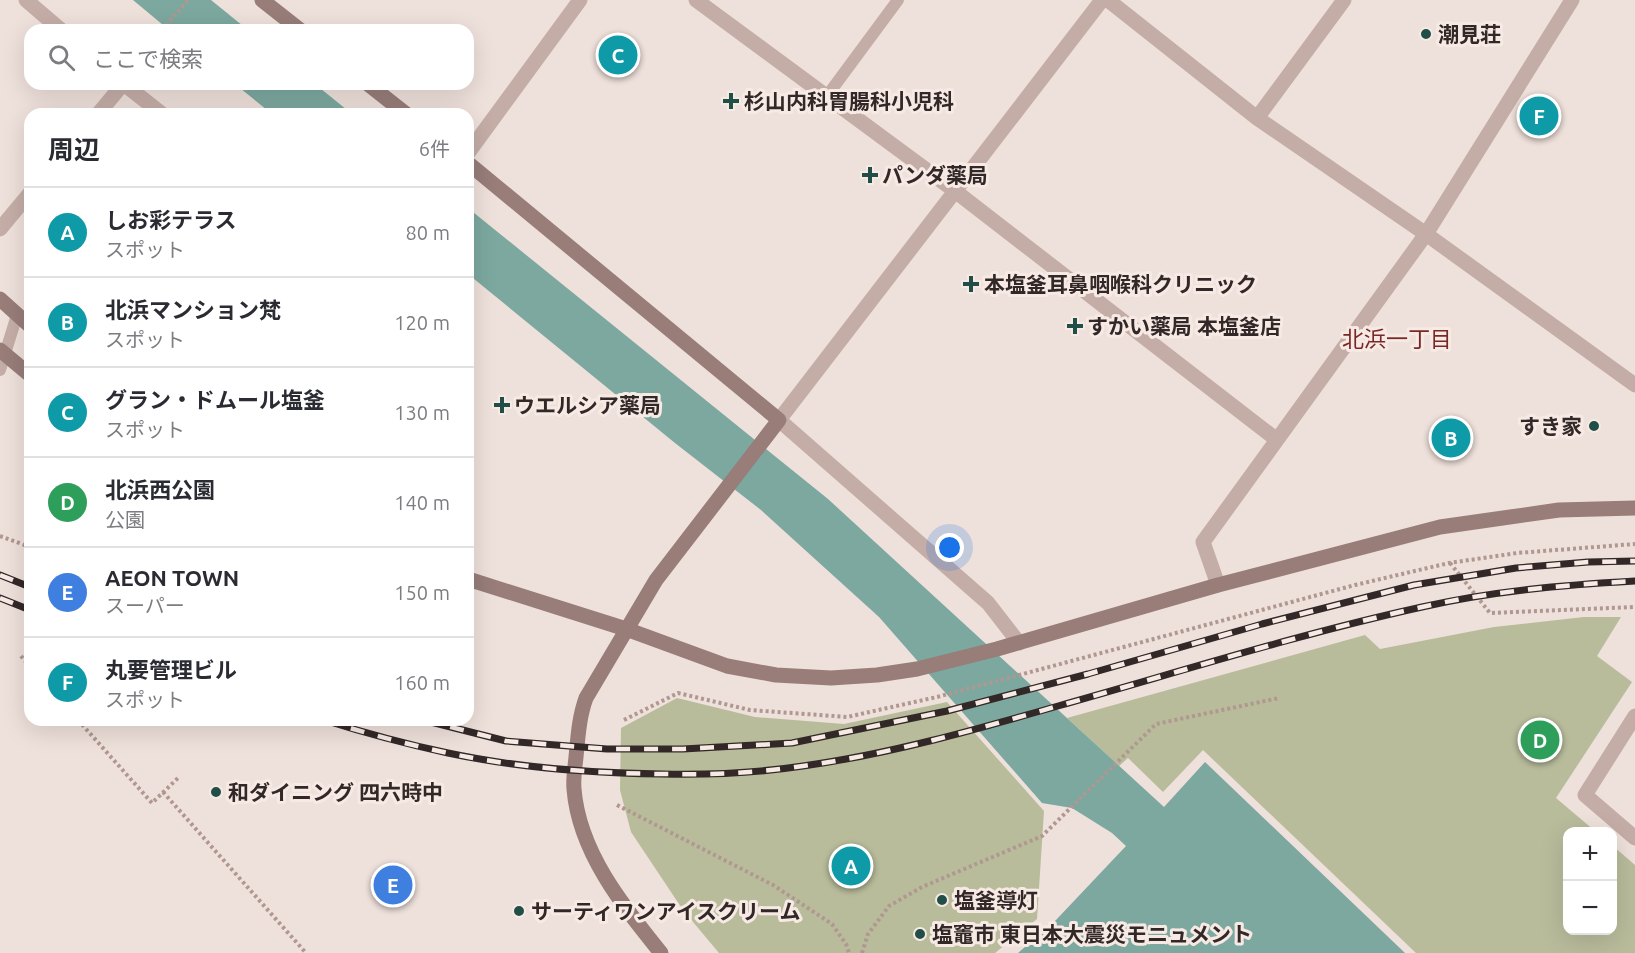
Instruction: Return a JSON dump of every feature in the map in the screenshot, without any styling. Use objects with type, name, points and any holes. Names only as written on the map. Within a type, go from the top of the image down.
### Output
[{"type":"street","points":[[26,0],[54,24]]},
{"type":"street","points":[[262,0],[292,24]]},
{"type":"street","points":[[474,145],[580,0]]},
{"type":"street","points":[[696,0],[955,191],[1276,440]]},
{"type":"street","points":[[661,953],[635,921],[602,872],[580,824],[574,788],[578,733],[586,698],[656,580],[1102,0]]},
{"type":"street","points":[[1108,0],[1257,118],[1426,234],[1635,385]]},
{"type":"street","points":[[1257,118],[1344,0]]},
{"type":"street","points":[[1218,585],[1203,542],[1426,234],[1572,0]]},
{"type":"street","points":[[103,108],[119,90]]},
{"type":"street","points":[[132,90],[154,108]]},
{"type":"street","points":[[376,90],[399,108]]},
{"type":"street","points":[[474,168],[779,420],[988,603],[1019,643]]},
{"type":"street","points":[[0,229],[24,200]]},
{"type":"street","points":[[0,299],[24,321]]},
{"type":"street","points":[[2,353],[24,370]]},
{"type":"street","points":[[474,581],[626,629],[727,666],[776,675],[831,678],[877,675],[917,669],[1019,643],[1218,585],[1440,527],[1559,510],[1635,508]]},
{"type":"street","points":[[1635,716],[1585,795],[1635,838]]},
{"type":"lane","points":[[827,96],[898,0]]},
{"type":"lane","points":[[0,370],[2,353],[17,315]]},
{"type":"path","points":[[167,24],[188,0]]},
{"type":"path","points":[[0,536],[24,545]]},
{"type":"path","points":[[624,720],[678,693],[750,710],[847,717],[937,697],[1355,585],[1449,563],[1517,553],[1635,544]]},
{"type":"path","points":[[1449,563],[1491,614],[1635,606]]},
{"type":"path","points":[[21,657],[24,660]]},
{"type":"path","points":[[862,953],[868,934],[889,906],[922,888],[1042,836],[1156,724],[1279,698]]},
{"type":"path","points":[[83,726],[152,803],[179,777]]},
{"type":"path","points":[[163,792],[306,953]]},
{"type":"path","points":[[617,805],[773,885],[832,924],[846,944],[849,953]]},
{"type":"green space","points":[[1584,617],[1621,617],[1597,656],[1632,682],[1556,798],[1590,827],[1563,827],[1563,935],[1617,935],[1617,849],[1635,865],[1635,953],[1416,953],[1203,750],[1163,792],[1128,758],[1119,766],[1067,718],[1365,635],[1380,649],[1494,627]]},
{"type":"green space","points":[[677,698],[755,717],[844,724],[947,702],[1044,811],[1037,919],[995,953],[719,953],[683,910],[631,832],[620,790],[621,728]]},
{"type":"water","points":[[133,0],[211,0],[241,24],[162,24]]},
{"type":"water","points":[[242,90],[322,90],[345,108],[265,108]]},
{"type":"water","points":[[474,213],[828,499],[1164,807],[1205,762],[1405,953],[1018,953],[1056,920],[1126,846],[1112,833],[1072,808],[1042,803],[879,617],[761,510],[474,279]]},
{"type":"railway","points":[[447,726],[506,741],[607,749],[683,749],[792,743],[947,711],[1088,674],[1262,624],[1414,585],[1516,568],[1635,561]]},
{"type":"railway","points":[[0,575],[24,585]]},
{"type":"railway","points":[[345,726],[432,750],[527,766],[662,774],[715,774],[768,770],[868,755],[932,740],[1285,641],[1422,607],[1528,590],[1635,581]]},
{"type":"railway","points":[[0,598],[24,608]]},
{"type":"place","name":"潮見荘","points":[[1426,34]]},
{"type":"place","name":"グラン・ドムール塩釜","points":[[618,55]]},
{"type":"place","name":"杉山内科胃腸科小児科","points":[[731,101]]},
{"type":"place","name":"丸要管理ビル","points":[[1539,116]]},
{"type":"place","name":"パンダ薬局","points":[[870,175]]},
{"type":"place","name":"本塩釜耳鼻咽喉科クリニック","points":[[971,284]]},
{"type":"place","name":"すかい薬局 本塩釜店","points":[[1075,326]]},
{"type":"place","name":"ウエルシア薬局","points":[[502,405]]},
{"type":"place","name":"すき家","points":[[1594,426]]},
{"type":"place","name":"北浜マンション梵","points":[[1451,438]]},
{"type":"place","name":"北浜西公園","points":[[1540,740]]},
{"type":"place","name":"和ダイニング 四六時中","points":[[216,792]]},
{"type":"place","name":"しお彩テラス","points":[[851,866]]},
{"type":"place","name":"AEON TOWN","points":[[393,885]]},
{"type":"place","name":"塩釜導灯","points":[[942,900]]},
{"type":"place","name":"サーティワンアイスクリーム","points":[[519,911]]},
{"type":"place","name":"塩竈市 東日本大震災モニュメント","points":[[920,934]]},
{"type":"district","name":"北浜一丁目","points":[[1397,338]]}]
